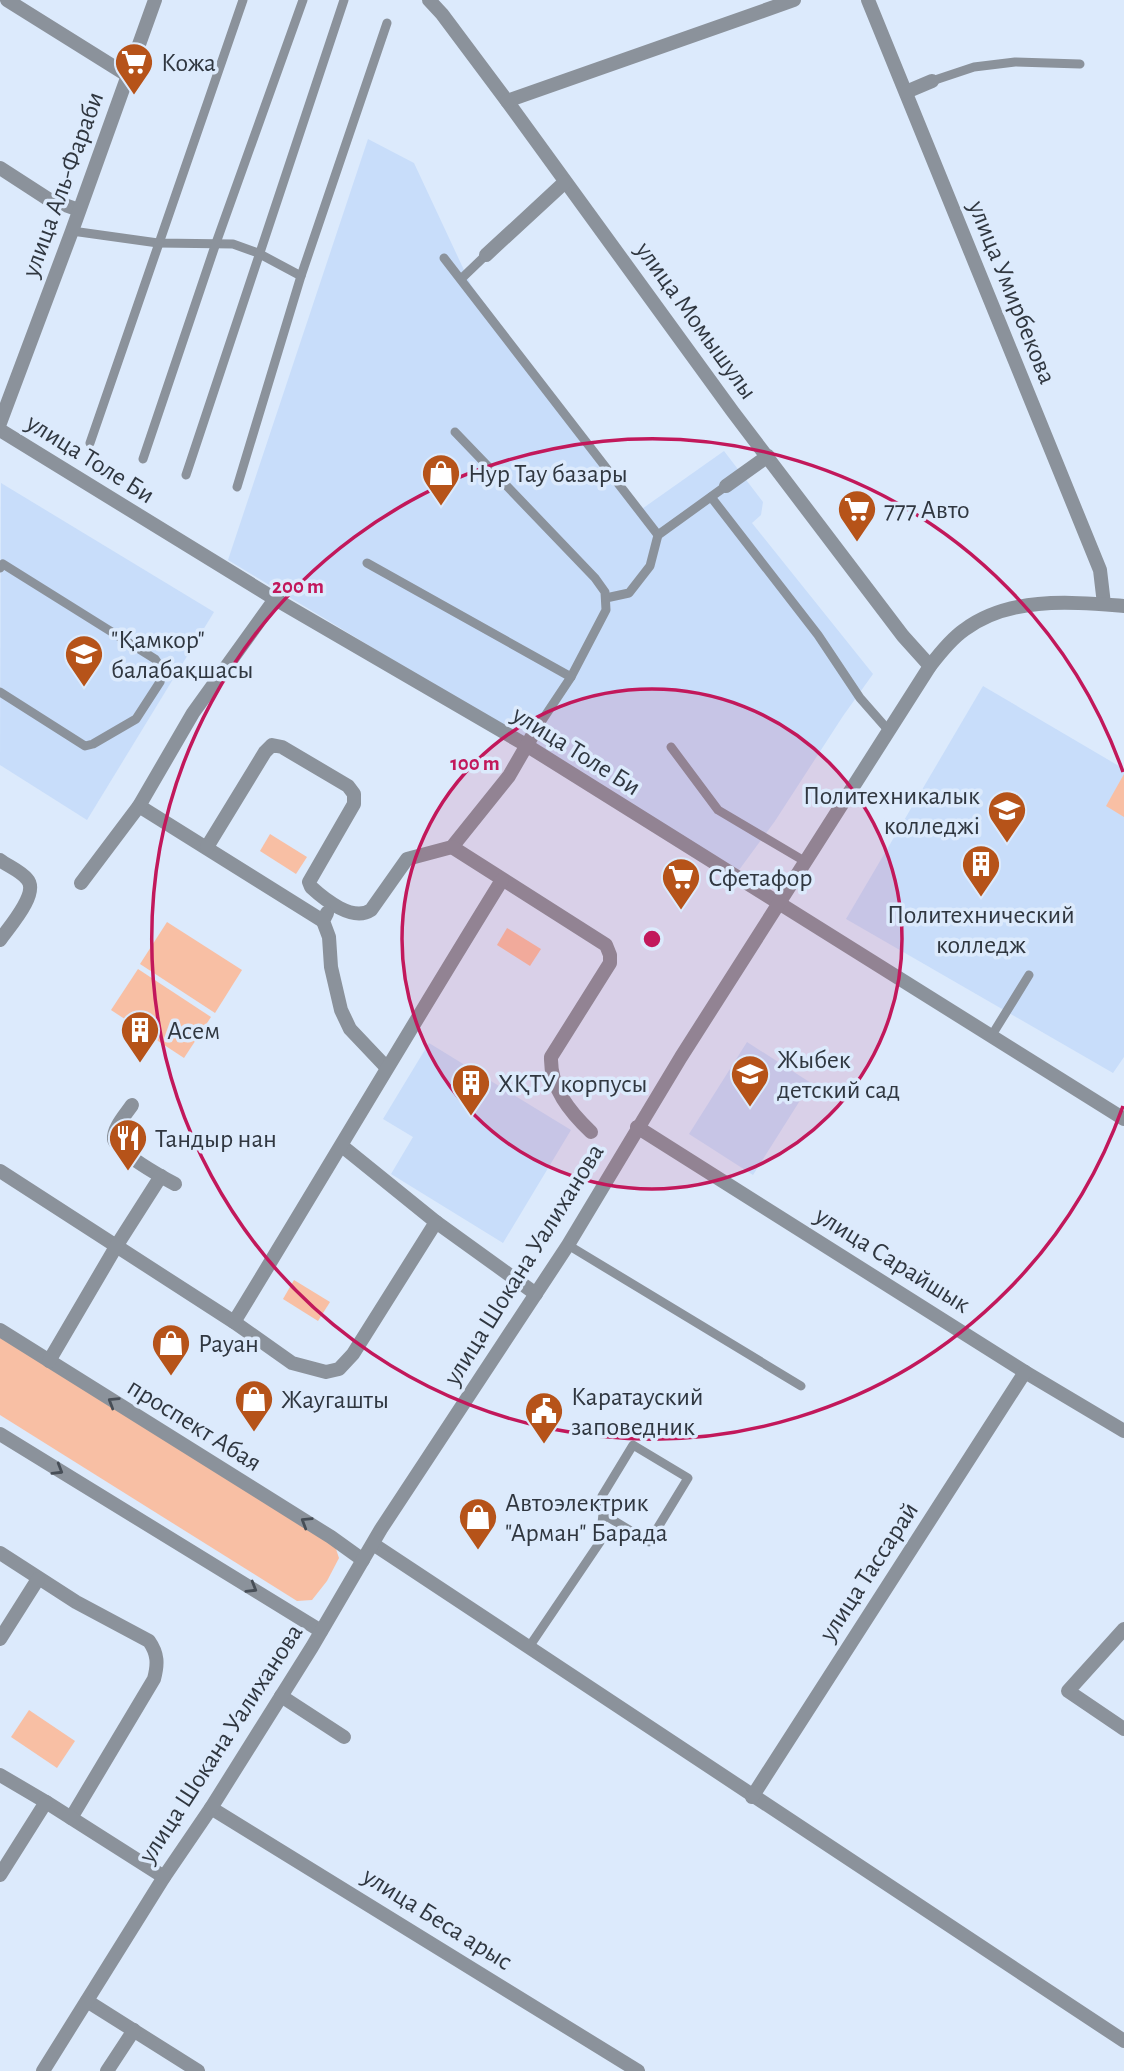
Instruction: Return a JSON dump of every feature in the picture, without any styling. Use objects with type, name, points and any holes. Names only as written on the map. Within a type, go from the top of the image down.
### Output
[{"type":"street","points":[[7,0],[127,75]]},
{"type":"street","name":"улица Аль-Фараби","points":[[2,414],[72,231],[155,0]]},
{"type":"street","points":[[507,101],[794,0]]},
{"type":"street","name":"улица Умирбекова","points":[[868,0],[1100,570],[1104,604]]},
{"type":"street","name":"улица Момышулы","points":[[430,1],[507,101],[733,412],[903,636],[930,666]]},
{"type":"street","points":[[906,92],[932,81]]},
{"type":"street","points":[[0,168],[48,199],[79,210]]},
{"type":"street","points":[[486,255],[565,182]]},
{"type":"street","name":"улица Толе Би","points":[[0,430],[275,599],[526,745],[1124,1119]]},
{"type":"street","points":[[726,486],[768,456]]},
{"type":"street","points":[[81,883],[139,806],[193,713],[275,599]]},
{"type":"street","name":"улица Шокана Уалиханова","points":[[43,2071],[281,1696],[381,1529],[568,1245],[637,1127],[930,666],[964,629],[1004,610],[1032,604],[1124,606]]},
{"type":"street","points":[[207,847],[265,751],[272,745],[282,747],[348,786],[354,794],[354,804],[309,882],[311,887],[332,903],[354,915],[363,915],[371,910],[407,859],[452,847],[509,776],[535,731]]},
{"type":"street","points":[[139,806],[323,921],[329,937],[331,967],[341,1010],[350,1029],[386,1067]]},
{"type":"street","points":[[452,847],[606,945],[610,963],[551,1057],[554,1077],[563,1100],[591,1132]]},
{"type":"street","points":[[0,860],[27,878],[32,886],[30,897],[0,940]]},
{"type":"street","points":[[234,1322],[342,1146],[386,1067],[502,880]]},
{"type":"street","points":[[323,921],[332,903]]},
{"type":"street","points":[[132,1105],[114,1136],[117,1146],[175,1184]]},
{"type":"street","name":"улица Сарайшык","points":[[637,1127],[1025,1372],[1124,1431]]},
{"type":"street","points":[[342,1146],[436,1222],[536,1294]]},
{"type":"street","points":[[0,1171],[117,1245],[292,1363],[326,1372],[339,1369],[353,1354],[436,1222]]},
{"type":"street","points":[[48,1361],[161,1176]]},
{"type":"street","name":"проспект Абая","points":[[0,1330],[331,1537],[363,1560]]},
{"type":"street","name":"улица Тассарай","points":[[752,1797],[1025,1372]]},
{"type":"street","points":[[0,1434],[321,1631]]},
{"type":"street","points":[[373,1544],[1124,2041]]},
{"type":"street","points":[[0,1553],[76,1602],[149,1641],[155,1650],[158,1665],[146,1692],[71,1818]]},
{"type":"street","points":[[0,1639],[38,1578]]},
{"type":"street","points":[[1124,1629],[1068,1691],[1124,1729]]},
{"type":"street","points":[[281,1696],[344,1737]]},
{"type":"street","points":[[0,1775],[164,1877]]},
{"type":"street","points":[[0,1875],[46,1802]]},
{"type":"street","name":"улица Беса арыс","points":[[211,1808],[638,2071]]},
{"type":"street","points":[[87,2001],[198,2071]]},
{"type":"street","points":[[107,2071],[134,2030]]},
{"type":"lane","points":[[90,443],[243,0]]},
{"type":"lane","points":[[143,459],[216,243],[303,0]]},
{"type":"lane","points":[[186,475],[344,0]]},
{"type":"lane","points":[[237,487],[301,276],[387,23]]},
{"type":"lane","points":[[932,81],[974,67],[1015,62],[1080,64]]},
{"type":"lane","points":[[72,231],[158,243],[233,244],[258,253],[301,276]]},
{"type":"lane","points":[[461,279],[486,255]]},
{"type":"lane","points":[[444,258],[658,535]]},
{"type":"lane","points":[[455,432],[595,578],[606,598],[606,610],[571,677],[535,731]]},
{"type":"lane","points":[[606,598],[629,593],[650,566],[658,535],[726,486]]},
{"type":"lane","points":[[711,497],[818,635],[860,698],[889,732]]},
{"type":"lane","points":[[367,563],[571,677]]},
{"type":"lane","points":[[0,568],[3,564],[155,659],[163,670],[160,682],[136,719],[85,746],[0,692]]},
{"type":"lane","points":[[671,747],[718,810],[806,862]]},
{"type":"lane","points":[[992,1035],[1029,975]]},
{"type":"lane","points":[[568,1245],[801,1386]]},
{"type":"lane","points":[[529,1647],[600,1542],[602,1496],[634,1445],[688,1478],[649,1542],[603,1514]]},
{"type":"shaded area","name":"Нур Тау базары","points":[[368,139],[414,163],[471,285],[639,511],[724,451],[763,502],[761,515],[752,523],[873,674],[739,870],[228,560]]},
{"type":"shaded area","name":"\"Қамкор\" балабақшасы","points":[[1,483],[214,612],[87,820],[0,765]]},
{"type":"shaded area","name":"Политехникалык колледжі","points":[[983,686],[1124,769],[1124,1057],[1113,1073],[846,919]]},
{"type":"shaded area","points":[[1124,774],[1124,817],[1106,806]]},
{"type":"shaded area","points":[[270,834],[307,857],[296,874],[260,851]]},
{"type":"shaded area","points":[[167,922],[242,970],[215,1013],[140,964]]},
{"type":"shaded area","points":[[507,928],[541,949],[530,966],[497,945]]},
{"type":"shaded area","points":[[138,969],[211,1017],[184,1058],[111,1010]]},
{"type":"shaded area","name":"Жыбек детский сад","points":[[747,1042],[811,1083],[753,1175],[689,1134]]},
{"type":"shaded area","points":[[429,1043],[571,1130],[503,1243],[391,1174],[413,1137],[383,1119]]},
{"type":"shaded area","points":[[294,1280],[330,1302],[318,1321],[283,1299]]},
{"type":"shaded area","points":[[0,1333],[333,1540],[339,1558],[327,1581],[312,1600],[297,1601],[0,1415]]},
{"type":"shaded area","points":[[29,1710],[75,1741],[57,1768],[11,1737]]},
{"type":"place","name":"Кожа","points":[[134,96]]},
{"type":"place","name":"Нур Тау базары","points":[[441,507]]},
{"type":"place","name":"777 Авто","points":[[857,543]]},
{"type":"place","name":"\"Қамкор\" балабақшасы","points":[[84,688]]},
{"type":"place","name":"Политехникалык колледжі","points":[[1007,844]]},
{"type":"place","name":"Политехнический колледж","points":[[981,898]]},
{"type":"place","name":"Сфетафор","points":[[681,911]]},
{"type":"place","name":"Асем","points":[[140,1064]]},
{"type":"place","name":"Жыбек детский сад","points":[[750,1108]]},
{"type":"place","name":"ХҚТУ корпусы","points":[[471,1117]]},
{"type":"place","name":"Тандыр нан","points":[[128,1172]]},
{"type":"place","name":"Рауан","points":[[171,1377]]},
{"type":"place","name":"Жаугашты","points":[[254,1433]]},
{"type":"place","name":"Каратауский заповедник","points":[[544,1445]]},
{"type":"place","name":"Автоэлектрик \"Арман\" Барада","points":[[478,1551]]}]
